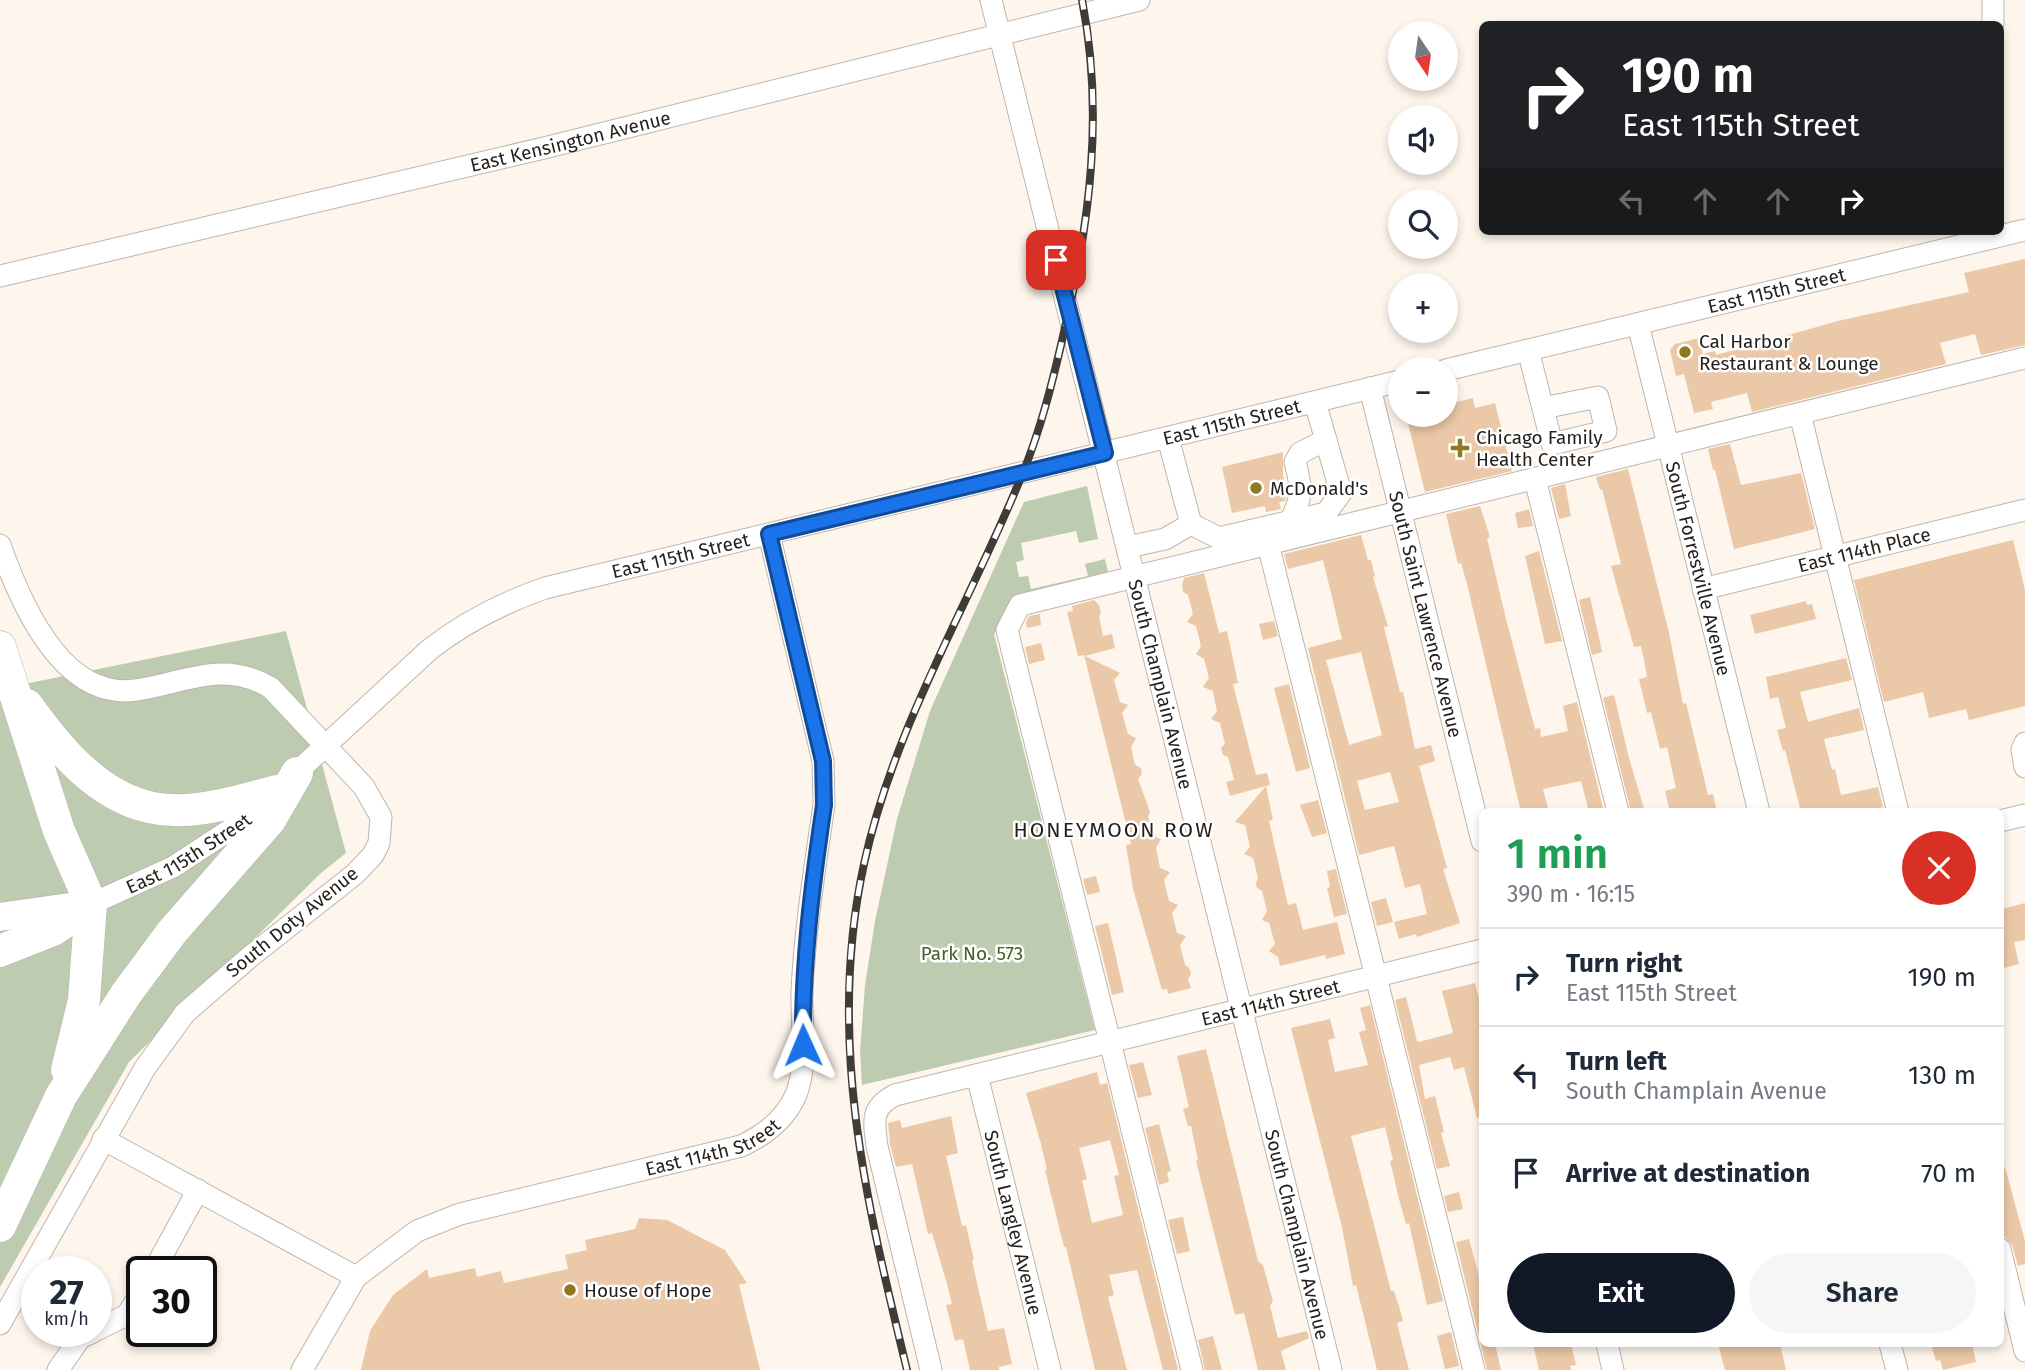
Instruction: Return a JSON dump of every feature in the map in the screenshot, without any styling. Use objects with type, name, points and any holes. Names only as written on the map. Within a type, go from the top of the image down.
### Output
[{"type":"highway","points":[[0,647],[59,831],[91,904],[84,1000],[61,1096]]},
{"type":"highway","points":[[10,680],[48,733],[74,762],[96,781],[121,796],[149,807],[171,810],[228,804],[287,782]]},
{"type":"highway","points":[[0,1226],[61,1096],[133,984],[172,932],[270,820],[287,782]]},
{"type":"highway","points":[[1,950],[53,930],[91,904]]},
{"type":"main road","points":[[2,916],[91,904]]},
{"type":"street","name":"South Champlain Avenue","points":[[991,0],[1331,1370]]},
{"type":"street","name":"East Kensington Avenue","points":[[0,276],[548,147],[1139,0]]},
{"type":"street","points":[[1993,0],[1993,21]]},
{"type":"street","name":"East 115th Street","points":[[2004,233],[2025,230]]},
{"type":"street","name":"East 115th Street","points":[[1458,367],[1986,236]]},
{"type":"street","name":"South Forrestville Avenue","points":[[1638,324],[1758,808]]},
{"type":"street","points":[[1528,350],[1543,408]]},
{"type":"street","points":[[1192,1370],[1007,630],[1020,605],[2025,358]]},
{"type":"street","name":"East 115th Street","points":[[91,904],[173,867],[245,820],[429,650],[455,629],[495,607],[545,588],[1388,384]]},
{"type":"street","name":"South Saint Lawrence Avenue","points":[[1370,388],[1479,829]]},
{"type":"street","points":[[1168,438],[1191,524],[1219,538],[1326,513],[1341,493],[1315,402]]},
{"type":"street","points":[[1800,414],[1897,808]]},
{"type":"street","points":[[1290,521],[1301,501],[1301,483],[1295,462],[1300,453],[1326,440]]},
{"type":"street","points":[[1535,479],[1617,808]]},
{"type":"street","name":"East 114th Place","points":[[1703,589],[2025,510]]},
{"type":"street","points":[[1128,547],[1165,538],[1191,524]]},
{"type":"street","name":"East 114th Street","points":[[302,1370],[356,1277],[417,1231],[460,1214],[741,1146],[774,1126],[787,1110],[797,1092],[802,1068],[805,945],[825,784],[816,728],[769,534]]},
{"type":"street","points":[[1268,544],[1474,1370]]},
{"type":"street","name":"South Doty Avenue","points":[[0,545],[10,572],[39,629],[51,648],[83,680],[101,689],[116,692],[136,691],[197,676],[238,674],[257,680],[271,688],[326,745],[364,787],[381,817],[379,843],[373,855],[355,874],[251,956],[185,1013],[145,1068],[0,1324]]},
{"type":"street","points":[[2025,743],[2022,750],[2025,767]]},
{"type":"street","points":[[2004,820],[2025,815]]},
{"type":"street","name":"East 114th Street","points":[[931,1370],[877,1146],[874,1119],[885,1100],[977,1074],[1479,951]]},
{"type":"street","name":"South Langley Avenue","points":[[977,1074],[1050,1370]]},
{"type":"street","points":[[103,1139],[356,1277]]},
{"type":"street","points":[[162,1256],[198,1190]]},
{"type":"street","points":[[2004,1265],[2025,1351]]},
{"type":"street","points":[[58,1370],[74,1347]]},
{"type":"street","points":[[1608,1347],[1614,1370]]},
{"type":"street","points":[[1892,1347],[1897,1370]]},
{"type":"green space","name":"Park No. 573","points":[[1087,486],[1098,539],[1079,543],[1076,531],[1021,543],[1024,560],[1016,562],[1019,577],[1028,576],[1031,589],[1088,576],[1085,564],[1105,559],[1110,580],[1016,602],[994,634],[1095,1030],[862,1085],[860,1052],[865,985],[875,921],[897,819],[930,711],[1024,502]]},
{"type":"green space","points":[[286,631],[346,853],[321,873],[129,1062],[0,1287],[0,689]]},
{"type":"building","points":[[2025,259],[2025,345],[1981,355],[1975,334],[1940,343],[1946,364],[1752,412],[1747,393],[1711,402],[1713,409],[1694,413],[1684,374],[1676,376],[1670,350],[1675,344],[1699,338],[1703,354],[1715,351],[1716,355],[1838,321],[1969,292],[1964,273]]},
{"type":"building","name":"Chicago Family Health Center","points":[[1473,398],[1475,408],[1495,403],[1512,471],[1425,492],[1409,427],[1458,427],[1458,402]]},
{"type":"building","points":[[1730,444],[1741,485],[1801,473],[1815,529],[1734,549],[1708,449]]},
{"type":"building","name":"McDonald's","points":[[1283,452],[1283,476],[1287,491],[1285,501],[1279,502],[1281,509],[1266,512],[1265,506],[1232,513],[1222,467]]},
{"type":"building","points":[[1628,469],[1669,633],[1683,704],[1686,703],[1708,795],[1713,794],[1716,808],[1669,808],[1665,791],[1676,788],[1667,747],[1660,749],[1651,712],[1647,713],[1639,679],[1647,677],[1641,646],[1634,647],[1611,566],[1621,564],[1602,489],[1600,490],[1596,477]]},
{"type":"building","points":[[1565,484],[1571,516],[1559,519],[1551,488]]},
{"type":"building","points":[[1480,506],[1490,537],[1487,538],[1505,615],[1535,729],[1540,728],[1541,737],[1568,731],[1563,706],[1577,702],[1603,808],[1588,808],[1581,781],[1543,789],[1548,808],[1520,808],[1467,584],[1461,563],[1458,564],[1446,514]]},
{"type":"building","points":[[1529,509],[1533,526],[1518,528],[1515,513]]},
{"type":"building","points":[[1361,535],[1368,560],[1371,560],[1375,576],[1373,577],[1388,626],[1384,627],[1400,692],[1403,692],[1415,749],[1431,745],[1435,761],[1419,766],[1447,868],[1443,869],[1460,923],[1417,937],[1416,934],[1399,939],[1394,922],[1427,914],[1420,884],[1405,888],[1394,846],[1359,855],[1308,648],[1342,639],[1323,560],[1288,569],[1284,554]],"holes":[[[1361,652],[1382,735],[1349,745],[1326,660]],[[1390,772],[1399,802],[1365,810],[1357,781]]]},
{"type":"building","points":[[2013,540],[2025,590],[2025,706],[1969,720],[1966,709],[1929,718],[1923,692],[1884,702],[1854,580]]},
{"type":"building","points":[[1539,551],[1562,641],[1545,644],[1525,556]]},
{"type":"building","points":[[1204,573],[1219,633],[1227,631],[1238,683],[1233,684],[1256,775],[1267,773],[1270,785],[1230,796],[1226,782],[1234,780],[1228,757],[1223,755],[1221,748],[1225,744],[1220,723],[1211,719],[1217,711],[1213,691],[1203,687],[1209,678],[1204,659],[1196,654],[1201,646],[1196,626],[1187,622],[1193,614],[1182,585],[1184,578]]},
{"type":"building","points":[[1590,597],[1602,652],[1592,655],[1579,600]]},
{"type":"building","points":[[1094,600],[1101,612],[1099,617],[1103,636],[1112,634],[1115,648],[1085,656],[1120,673],[1114,680],[1120,702],[1128,705],[1122,713],[1128,734],[1136,738],[1131,747],[1135,765],[1141,768],[1142,774],[1138,779],[1150,812],[1148,816],[1153,836],[1161,839],[1156,848],[1160,868],[1170,872],[1164,880],[1169,901],[1178,905],[1172,913],[1177,933],[1186,936],[1180,945],[1185,965],[1191,974],[1188,979],[1191,988],[1168,994],[1167,989],[1162,990],[1133,889],[1126,845],[1131,844],[1084,655],[1078,656],[1067,612],[1073,611],[1072,606]]},
{"type":"building","points":[[1806,601],[1807,605],[1812,604],[1816,619],[1755,634],[1750,615]]},
{"type":"building","points":[[1040,614],[1041,625],[1027,628],[1029,616]]},
{"type":"building","points":[[1274,621],[1278,636],[1263,640],[1259,624]]},
{"type":"building","points":[[1041,643],[1045,660],[1029,664],[1025,647]]},
{"type":"building","points":[[1846,658],[1852,680],[1800,692],[1808,722],[1859,708],[1864,730],[1824,739],[1841,795],[1878,787],[1883,807],[1800,808],[1777,730],[1786,728],[1778,697],[1770,699],[1766,677]]},
{"type":"building","points":[[1289,684],[1310,768],[1296,772],[1274,688]]},
{"type":"building","points":[[1614,695],[1644,808],[1630,808],[1603,698]]},
{"type":"building","points":[[1266,786],[1273,820],[1269,821],[1288,905],[1296,903],[1303,930],[1337,922],[1345,954],[1326,959],[1325,955],[1280,966],[1278,957],[1269,951],[1275,944],[1269,923],[1262,920],[1267,911],[1262,891],[1257,888],[1258,878],[1253,858],[1244,854],[1250,847],[1245,825],[1235,822]]},
{"type":"building","points":[[1318,800],[1327,833],[1312,837],[1300,805]]},
{"type":"building","points":[[1336,869],[1347,914],[1334,917],[1327,888],[1330,887],[1327,871]]},
{"type":"building","points":[[1096,876],[1100,892],[1087,895],[1083,879]]},
{"type":"building","points":[[1386,898],[1393,922],[1377,926],[1371,902]]},
{"type":"building","points":[[2025,903],[2025,940],[2014,942],[2019,964],[2004,968],[2004,908]]},
{"type":"building","points":[[1108,923],[1124,992],[1112,995],[1095,926]]},
{"type":"building","points":[[1475,983],[1479,999],[1479,1118],[1464,1067],[1454,1070],[1450,1057],[1419,1065],[1425,1099],[1435,1096],[1450,1166],[1437,1169],[1395,1000],[1406,997],[1419,1042],[1453,1033],[1442,991]]},
{"type":"building","points":[[1370,1005],[1443,1301],[1427,1305],[1409,1223],[1406,1224],[1390,1161],[1393,1160],[1385,1127],[1351,1136],[1391,1291],[1394,1291],[1403,1321],[1397,1323],[1409,1370],[1377,1370],[1356,1285],[1353,1286],[1342,1227],[1291,1028],[1330,1019],[1335,1038],[1328,1040],[1335,1072],[1368,1065],[1359,1032],[1366,1030],[1360,1008]]},
{"type":"building","points":[[1206,1049],[1258,1261],[1263,1265],[1273,1301],[1270,1306],[1278,1338],[1307,1331],[1309,1338],[1281,1351],[1286,1370],[1258,1370],[1244,1313],[1235,1315],[1196,1161],[1198,1160],[1191,1126],[1188,1126],[1183,1109],[1189,1107],[1177,1056]]},
{"type":"building","points":[[1143,1062],[1152,1095],[1138,1098],[1129,1065]]},
{"type":"building","points":[[1097,1072],[1100,1085],[1107,1083],[1178,1370],[1163,1370],[1137,1270],[1109,1275],[1114,1295],[1108,1297],[1127,1370],[1095,1370],[1045,1170],[1041,1144],[1026,1093]],"holes":[[[1110,1140],[1119,1175],[1114,1176],[1123,1215],[1092,1223],[1082,1181],[1087,1179],[1079,1148]]]},
{"type":"building","points":[[951,1116],[958,1153],[946,1156],[962,1226],[966,1225],[988,1331],[1004,1328],[1012,1364],[999,1367],[999,1370],[970,1370],[963,1339],[955,1341],[946,1305],[952,1304],[932,1233],[928,1234],[912,1164],[896,1167],[890,1144],[888,1123],[900,1120],[902,1128]]},
{"type":"building","points":[[1159,1124],[1171,1171],[1167,1172],[1169,1182],[1159,1185],[1145,1128]]},
{"type":"building","points":[[2004,1167],[2025,1241],[2025,1264],[2018,1266],[2012,1245],[2004,1236]]},
{"type":"building","points":[[1459,1192],[1463,1209],[1448,1212],[1444,1196]]},
{"type":"building","points":[[1183,1217],[1190,1251],[1177,1254],[1168,1220]]},
{"type":"building","name":"House of Hope","points":[[639,1218],[667,1220],[725,1250],[747,1283],[739,1285],[760,1370],[361,1370],[370,1331],[393,1295],[427,1269],[429,1278],[475,1268],[477,1277],[501,1271],[504,1283],[568,1269],[565,1255],[587,1250],[585,1240],[635,1229]]},
{"type":"building","points":[[1469,1239],[1479,1277],[1479,1337],[1456,1242]]},
{"type":"building","points":[[1451,1332],[1459,1366],[1445,1369],[1437,1336]]},
{"type":"building","points":[[1213,1336],[1222,1370],[1205,1370],[1198,1340]]},
{"type":"building","points":[[1481,1347],[1496,1347],[1501,1370],[1487,1370]]},
{"type":"building","points":[[1534,1347],[1572,1347],[1576,1365],[1570,1366],[1571,1370],[1539,1370]]},
{"type":"building","points":[[1719,1347],[1781,1347],[1786,1370],[1725,1370]]},
{"type":"building","points":[[1932,1347],[1973,1347],[1976,1362],[1943,1370],[1940,1360],[1936,1361]]},
{"type":"railway","points":[[907,1370],[865,1182],[856,1119],[850,1056],[849,993],[853,929],[864,864],[894,763],[934,666],[1029,458],[1055,368],[1081,249],[1091,167],[1092,84],[1082,0]]},
{"type":"place","name":"Cal Harbor Restaurant & Lounge","points":[[1685,352]]},
{"type":"place","name":"Chicago Family Health Center","points":[[1460,448]]},
{"type":"place","name":"McDonald's","points":[[1256,488]]},
{"type":"place","name":"House of Hope","points":[[570,1290]]},
{"type":"district","name":"HONEYMOON ROW","points":[[1114,830]]},
{"type":"route","points":[[803,1045],[805,945],[825,784],[816,728],[769,534],[1105,453],[1056,260]]}]
